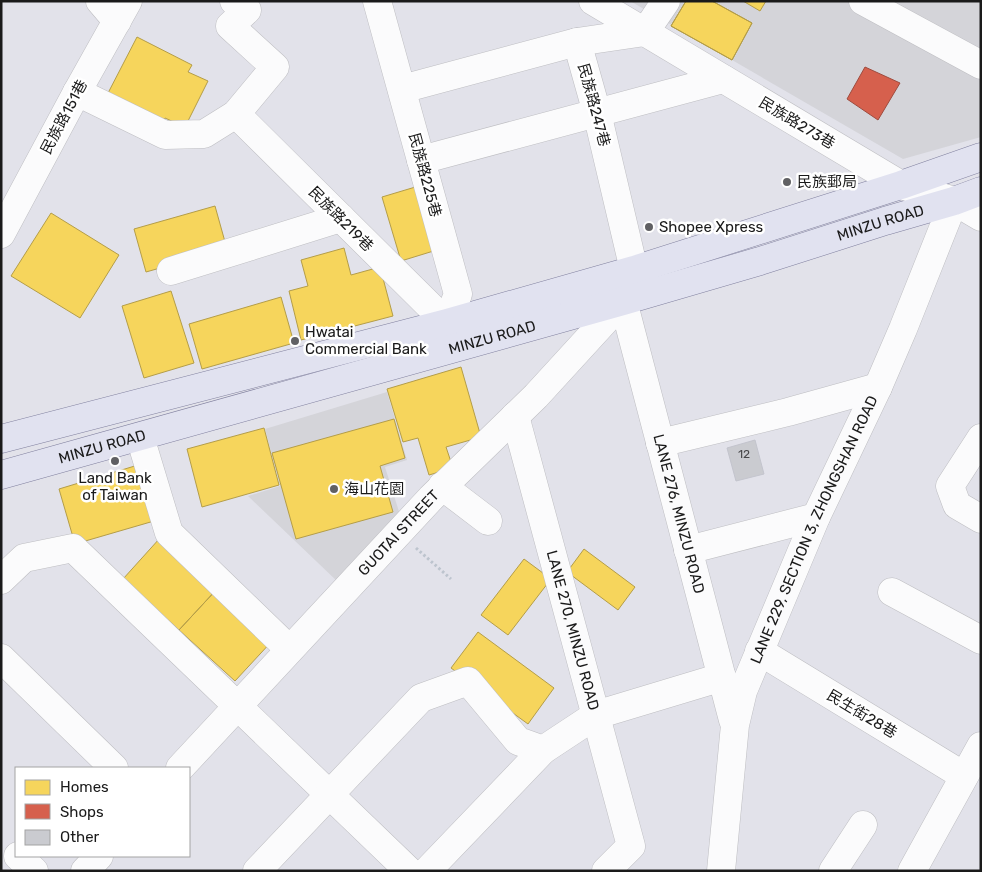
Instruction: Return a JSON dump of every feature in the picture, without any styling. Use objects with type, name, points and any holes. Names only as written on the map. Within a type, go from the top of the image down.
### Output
[{"type":"main road","name":"MINZU ROAD","points":[[1,475],[140,437],[450,336],[634,270],[902,185],[980,156]]},
{"type":"main road","name":"MINZU ROAD","points":[[1,439],[450,336],[623,301],[760,261],[981,191]]},
{"type":"street","name":"民族路225巷","points":[[377,1],[458,294],[450,336]]},
{"type":"street","name":"民族路273巷","points":[[593,1],[902,185],[954,201],[981,217]]},
{"type":"street","points":[[645,32],[666,1]]},
{"type":"street","points":[[863,1],[981,65]]},
{"type":"street","name":"民族路151巷","points":[[1,234],[77,92],[115,8]]},
{"type":"street","points":[[77,92],[165,136],[204,134],[236,114],[275,67],[232,14]]},
{"type":"street","name":"民族路247巷","points":[[634,270],[597,112],[577,42],[645,32]]},
{"type":"street","points":[[402,89],[577,42]]},
{"type":"street","points":[[421,160],[723,79]]},
{"type":"street","name":"民族路219巷","points":[[236,114],[341,218],[450,336]]},
{"type":"street","name":"LANE 229, SECTION 3, ZHONGSHAN ROAD","points":[[721,871],[735,726],[743,691],[816,517],[878,388],[954,201]]},
{"type":"street","points":[[170,271],[341,218]]},
{"type":"street","name":"GUOTAI STREET","points":[[181,767],[398,532],[442,486],[536,396],[623,301]]},
{"type":"street","name":"LANE 276, MINZU ROAD","points":[[623,301],[735,726]]},
{"type":"street","points":[[660,443],[878,388]]},
{"type":"street","name":"LANE 270, MINZU ROAD","points":[[515,416],[631,846],[606,871]]},
{"type":"street","points":[[140,437],[169,533],[289,649]]},
{"type":"street","points":[[981,438],[950,486],[957,505],[981,519]]},
{"type":"street","points":[[442,486],[488,521]]},
{"type":"street","points":[[688,550],[816,517]]},
{"type":"street","points":[[1,580],[24,558],[73,548],[409,871]]},
{"type":"street","points":[[892,592],[981,640]]},
{"type":"street","name":"民生街28巷","points":[[759,651],[964,776]]},
{"type":"street","points":[[1,658],[113,767]]},
{"type":"street","points":[[427,871],[543,750],[596,716],[722,677]]},
{"type":"street","points":[[257,871],[422,698],[468,681],[518,741],[543,750]]},
{"type":"street","points":[[912,871],[981,746]]},
{"type":"street","points":[[833,871],[863,825]]},
{"type":"street","points":[[1,840],[15,853]]},
{"type":"street","points":[[19,857],[34,871]]},
{"type":"street","points":[[85,871],[97,857]]},
{"type":"path","points":[[398,532],[451,579]]},
{"type":"shaded area","points":[[630,1],[981,1],[981,137],[903,159]]},
{"type":"shaded area","name":"海山花園","points":[[387,392],[407,460],[385,467],[401,518],[339,583],[248,496],[280,486],[265,429]]},
{"type":"building: Homes","points":[[686,1],[712,1],[752,23],[732,60],[671,26]]},
{"type":"building: Homes","points":[[686,1],[712,1],[752,23],[732,60],[671,26]]},
{"type":"building: Homes","points":[[743,1],[766,1],[760,11]]},
{"type":"building: Homes","points":[[137,37],[192,65],[188,72],[208,81],[185,127],[165,118],[162,123],[107,95]]},
{"type":"building: Homes","points":[[422,185],[440,249],[401,261],[382,197]]},
{"type":"building: Homes","points":[[215,206],[227,249],[146,272],[134,229]]},
{"type":"building: Homes","points":[[51,213],[119,255],[80,318],[11,276]]},
{"type":"building: Homes","points":[[344,248],[351,275],[380,267],[393,316],[301,340],[289,291],[308,286],[301,260]]},
{"type":"building: Homes","points":[[171,291],[194,363],[144,378],[122,306]]},
{"type":"building: Homes","points":[[281,297],[294,343],[202,369],[189,324]]},
{"type":"building: Homes","points":[[461,367],[481,437],[446,447],[453,468],[429,475],[418,438],[403,442],[387,389]]},
{"type":"building: Homes","name":"海山花園","points":[[394,419],[405,458],[380,466],[393,512],[296,539],[272,453]]},
{"type":"building: Homes","points":[[264,428],[279,485],[202,507],[187,449]]},
{"type":"building: Homes","points":[[138,465],[154,521],[75,544],[59,489]]},
{"type":"building: Homes","points":[[160,538],[217,589],[179,630],[123,579]]},
{"type":"building: Homes","points":[[584,549],[635,587],[618,610],[567,572]]},
{"type":"building: Homes","points":[[524,559],[551,579],[508,635],[481,615]]},
{"type":"building: Homes","points":[[217,589],[273,640],[235,681],[179,630]]},
{"type":"building: Homes","points":[[478,632],[554,688],[528,724],[451,668]]},
{"type":"building: Shops","points":[[865,67],[900,83],[878,120],[847,99]]},
{"type":"building: Other","points":[[755,440],[764,474],[736,481],[727,448]]},
{"type":"place","name":"民族郵局","points":[[787,182]]},
{"type":"place","name":"Shopee Xpress","points":[[649,227]]},
{"type":"place","name":"Hwatai Commercial Bank","points":[[295,341]]},
{"type":"place","name":"Land Bank of Taiwan","points":[[115,461]]},
{"type":"place","name":"海山花園","points":[[334,489]]}]
